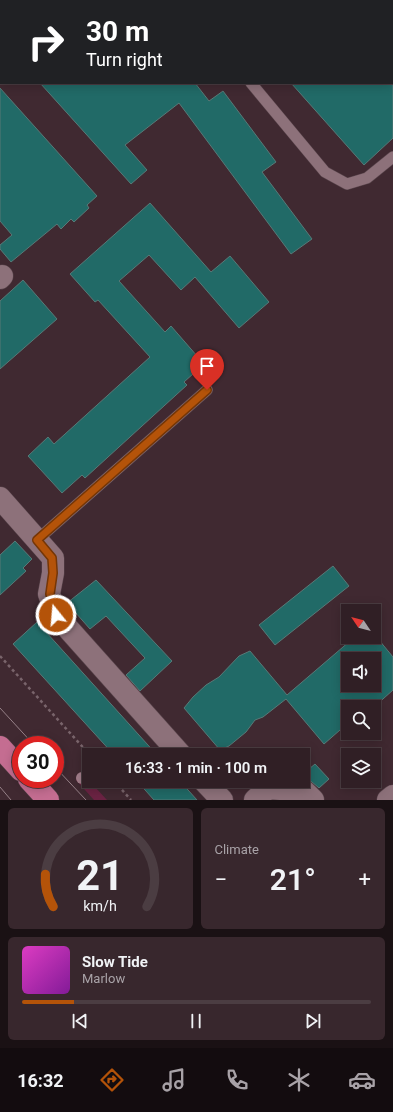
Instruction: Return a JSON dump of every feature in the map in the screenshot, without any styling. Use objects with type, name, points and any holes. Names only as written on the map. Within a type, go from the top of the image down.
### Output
[{"type":"main road","points":[[0,747],[12,760]]},
{"type":"main road","points":[[37,788],[48,800]]},
{"type":"street","points":[[0,498],[52,558],[53,573],[50,594],[56,615],[175,748]]},
{"type":"street","points":[[211,788],[222,800]]},
{"type":"street","points":[[255,800],[268,788],[304,791],[313,800]]},
{"type":"street","points":[[388,800],[393,796]]},
{"type":"lane","points":[[252,84],[325,172],[347,184],[367,178],[393,157]]},
{"type":"lane","points":[[37,540],[207,390]]},
{"type":"path","points":[[0,656],[84,748]]},
{"type":"path","points":[[120,788],[131,800]]},
{"type":"shaded area","points":[[82,775],[82,787],[76,780]]},
{"type":"shaded area","points":[[83,788],[96,788],[107,800],[94,800]]},
{"type":"building","points":[[41,84],[196,84],[209,101],[223,91],[276,162],[262,172],[312,239],[291,254],[179,103],[125,145],[147,170],[131,184]]},
{"type":"building","points":[[292,84],[393,84],[393,138],[364,165]]},
{"type":"building","points":[[0,88],[97,196],[87,205],[89,208],[74,222],[71,219],[61,229],[57,224],[11,262],[0,249],[0,245],[12,235],[0,221]]},
{"type":"building","points":[[150,203],[211,272],[230,256],[269,302],[239,328],[195,277],[181,290],[149,255],[119,281],[165,332],[171,326],[204,364],[184,382],[187,385],[85,478],[82,475],[62,493],[28,456],[48,437],[54,444],[150,357],[98,300],[95,302],[70,274]]},
{"type":"building","points":[[23,280],[57,319],[0,369],[0,301]]},
{"type":"building","points":[[15,541],[32,559],[23,568],[26,571],[0,595],[0,555]]},
{"type":"building","points":[[333,566],[349,586],[275,645],[259,625]]},
{"type":"building","points":[[96,580],[172,661],[140,691],[126,675],[145,658],[106,616],[90,629],[67,603]]},
{"type":"building","points":[[37,622],[151,748],[108,748],[13,644]]},
{"type":"building","points":[[381,642],[393,657],[393,690],[381,701],[341,700],[341,729],[324,744],[286,699],[263,717],[255,720],[246,732],[224,748],[218,748],[184,708],[193,697],[206,685],[219,677],[239,656],[250,651],[287,695],[346,644],[381,644]]},
{"type":"building","points":[[315,764],[329,779],[319,788],[310,781],[310,768]]},
{"type":"building","points":[[143,788],[186,788],[197,800],[154,800]]},
{"type":"tram line","points":[[0,708],[26,736]]},
{"type":"tram line","points":[[64,777],[86,800]]},
{"type":"tram line","points":[[0,787],[11,800]]},
{"type":"route","points":[[56,615],[50,594],[53,573],[52,558],[37,540],[207,390]]}]
